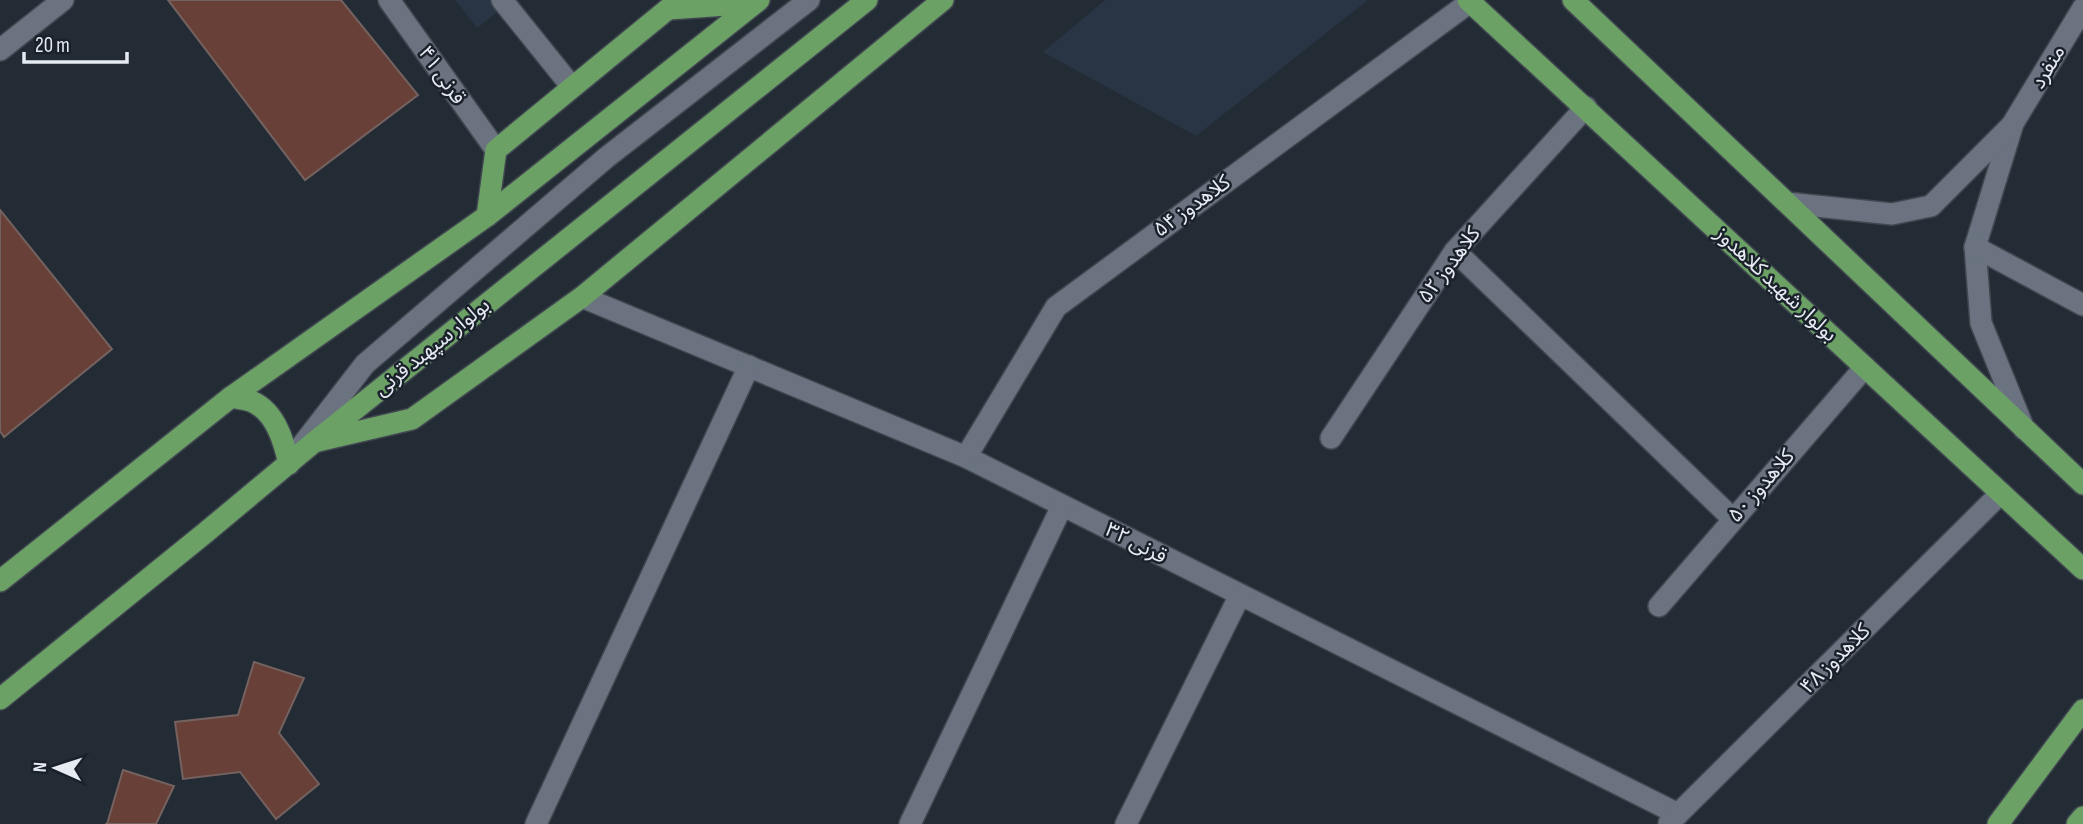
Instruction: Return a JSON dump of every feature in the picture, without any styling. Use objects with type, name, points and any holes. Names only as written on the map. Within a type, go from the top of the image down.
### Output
[{"type":"main road","name":"بولوار سپهبد قرنی","points":[[0,699],[313,443],[867,0]]},
{"type":"main road","points":[[313,443],[412,419],[582,297],[943,0]]},
{"type":"main road","points":[[1573,0],[2083,485]]},
{"type":"main road","name":"بولوار شهید کلاهدوز","points":[[1469,1],[2083,569]]},
{"type":"main road","points":[[487,216],[496,150],[674,4],[757,2]]},
{"type":"main road","points":[[0,580],[231,397],[487,216],[757,2]]},
{"type":"main road","points":[[231,397],[254,402],[271,419],[284,440],[289,464]]},
{"type":"main road","points":[[1998,824],[2083,710]]},
{"type":"main road","points":[[2077,824],[2083,817]]},
{"type":"street","points":[[0,50],[63,0]]},
{"type":"street","name":"قرنی ۴۱","points":[[389,0],[496,150]]},
{"type":"street","points":[[502,0],[572,87]]},
{"type":"street","points":[[289,464],[365,364],[607,157],[809,0]]},
{"type":"street","name":"کلاهدوز ۵۴","points":[[966,457],[1056,307],[1469,1]]},
{"type":"street","name":"منفرد","points":[[2012,125],[2083,8]]},
{"type":"street","name":"کلاهدوز ۵۲","points":[[1331,438],[1455,250],[1586,107]]},
{"type":"street","points":[[1787,203],[1892,215],[1931,206],[2012,125]]},
{"type":"street","points":[[2012,125],[1975,247],[1981,323],[2024,429]]},
{"type":"street","points":[[1975,247],[2083,305]]},
{"type":"street","points":[[1455,250],[1733,519]]},
{"type":"street","name":"قرنی ۳۲","points":[[582,297],[966,457],[1673,819]]},
{"type":"street","points":[[536,824],[749,366]]},
{"type":"street","name":"کلاهدوز ۵۰","points":[[1659,606],[1865,367]]},
{"type":"street","name":"کلاهدوز ۴۸","points":[[1673,819],[2001,494]]},
{"type":"street","points":[[910,824],[1062,506]]},
{"type":"street","points":[[1126,824],[1240,596]]},
{"type":"shaded area","points":[[455,0],[513,0],[477,28]]},
{"type":"shaded area","points":[[1105,0],[1368,0],[1196,136],[1043,52]]},
{"type":"building","points":[[168,0],[341,0],[418,95],[305,180]]},
{"type":"building","points":[[0,210],[112,349],[4,437],[0,431]]},
{"type":"building","points":[[254,662],[304,678],[279,733],[319,784],[276,819],[240,772],[183,779],[175,722],[238,715]]},
{"type":"building","points":[[123,770],[174,786],[156,824],[107,824]]}]
